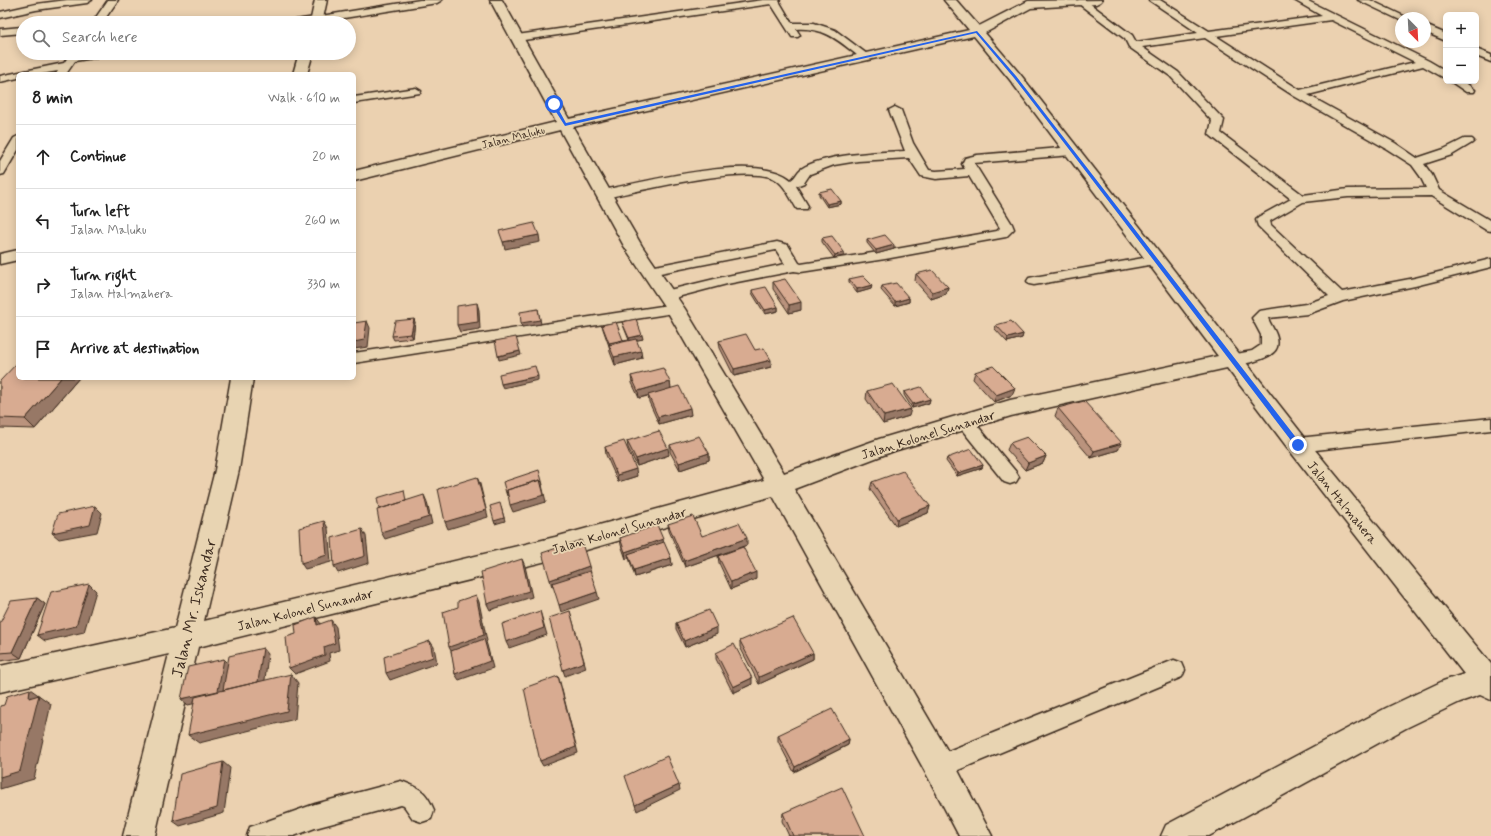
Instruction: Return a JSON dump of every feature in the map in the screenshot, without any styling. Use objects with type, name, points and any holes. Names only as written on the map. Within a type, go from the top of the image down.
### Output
[{"type":"main road","points":[[317,16],[321,0]]},
{"type":"main road","points":[[496,0],[633,246],[671,302],[779,485],[939,766],[976,836]]},
{"type":"main road","name":"Jalan Halmahera","points":[[950,0],[1015,77],[1298,445],[1489,681]]},
{"type":"main road","name":"Jalan Maluku","points":[[356,175],[558,112],[866,57],[977,32],[1028,5],[1096,0]]},
{"type":"main road","points":[[301,72],[304,60]]},
{"type":"main road","points":[[0,259],[16,255]]},
{"type":"main road","name":"Jalan Kolonel Sunandar","points":[[0,679],[186,638],[555,548],[779,485],[887,445],[1010,408],[1232,360]]},
{"type":"main road","name":"Jalan Mr. Iskandar","points":[[138,836],[226,470],[242,380]]},
{"type":"main road","points":[[1177,836],[1396,718],[1453,691],[1489,681]]},
{"type":"street","points":[[0,14],[87,0]]},
{"type":"street","points":[[102,16],[113,0]]},
{"type":"street","points":[[349,16],[437,0]]},
{"type":"street","points":[[517,38],[596,25],[646,20],[775,0],[795,35]]},
{"type":"street","points":[[1154,0],[1298,94],[1391,146],[1416,162],[1426,175],[1434,192],[1491,227]]},
{"type":"street","points":[[1302,1],[1319,0]]},
{"type":"street","points":[[1363,0],[1395,14]]},
{"type":"street","points":[[1302,1],[1425,63],[1443,74]]},
{"type":"street","points":[[1082,2],[1129,37],[1133,45],[1174,74],[1218,120],[1215,131],[1219,137],[1300,199]]},
{"type":"street","points":[[1133,45],[1208,36],[1332,17]]},
{"type":"street","points":[[790,26],[810,24],[823,28],[837,34],[866,57]]},
{"type":"street","points":[[0,32],[16,31]]},
{"type":"street","points":[[1431,31],[1443,37]]},
{"type":"street","points":[[1479,53],[1491,59]]},
{"type":"street","points":[[33,72],[80,60]]},
{"type":"street","points":[[1298,94],[1425,63]]},
{"type":"street","points":[[0,79],[16,75]]},
{"type":"street","points":[[1460,84],[1470,90]]},
{"type":"street","points":[[356,100],[416,91]]},
{"type":"street","points":[[895,110],[899,123],[913,154],[925,173],[930,175],[973,172]]},
{"type":"street","points":[[1416,162],[1448,152],[1468,141]]},
{"type":"street","points":[[0,151],[16,144]]},
{"type":"street","points":[[0,171],[16,144]]},
{"type":"street","points":[[356,358],[671,302],[727,280],[794,266],[801,268],[886,255],[1001,234],[1007,229],[1005,224],[968,164],[969,161],[973,159],[1072,151]]},
{"type":"street","points":[[789,184],[799,181],[803,178],[805,172],[820,164],[860,158],[913,154]]},
{"type":"street","points":[[604,194],[727,172],[771,173],[789,184],[802,206]]},
{"type":"street","points":[[1339,297],[1265,226],[1263,220],[1300,199],[1348,193],[1434,192]]},
{"type":"street","points":[[650,271],[777,246],[783,248],[794,266]]},
{"type":"street","points":[[1034,281],[1155,260]]},
{"type":"street","points":[[1232,360],[1260,354],[1266,351],[1269,347],[1269,335],[1260,318],[1264,314],[1308,309],[1339,297],[1415,282],[1491,263]]},
{"type":"street","points":[[966,422],[1010,477]]},
{"type":"street","points":[[1298,445],[1491,424]]},
{"type":"street","points":[[939,766],[1174,670]]},
{"type":"street","points":[[259,836],[315,816],[401,793],[412,798],[422,810]]},
{"type":"building","points":[[832,189],[841,201],[827,204],[819,192]]},
{"type":"building","points":[[534,223],[539,235],[503,242],[499,231]]},
{"type":"building","points":[[885,235],[894,245],[876,250],[867,240]]},
{"type":"building","points":[[832,236],[844,252],[835,255],[822,238]]},
{"type":"building","points":[[932,270],[948,287],[932,292],[916,274]]},
{"type":"building","points":[[863,276],[872,285],[857,289],[849,279]]},
{"type":"building","points":[[785,279],[801,302],[789,305],[773,282]]},
{"type":"building","points":[[896,283],[909,298],[895,302],[882,286]]},
{"type":"building","points":[[766,287],[778,307],[765,310],[752,290]]},
{"type":"building","points":[[477,303],[478,322],[457,325],[457,306]]},
{"type":"building","points":[[538,309],[540,320],[521,323],[520,312]]},
{"type":"building","points":[[414,319],[411,334],[392,336],[395,321]]},
{"type":"building","points":[[636,319],[642,335],[629,338],[622,322]]},
{"type":"building","points":[[367,321],[364,340],[356,342],[356,323]]},
{"type":"building","points":[[1011,321],[1023,334],[1008,338],[996,325]]},
{"type":"building","points":[[616,322],[623,340],[609,343],[602,325]]},
{"type":"building","points":[[746,334],[755,350],[764,348],[771,360],[734,369],[719,341]]},
{"type":"building","points":[[516,337],[520,351],[498,356],[495,341]]},
{"type":"building","points":[[636,339],[641,351],[614,357],[609,345]]},
{"type":"building","points":[[16,364],[16,380],[59,380],[25,419],[0,418],[0,381]]},
{"type":"building","points":[[535,366],[538,376],[501,384],[499,374]]},
{"type":"building","points":[[993,366],[1015,388],[996,395],[975,372]]},
{"type":"building","points":[[663,368],[670,382],[638,391],[631,376]]},
{"type":"building","points":[[893,384],[911,409],[884,416],[867,391]]},
{"type":"building","points":[[679,386],[690,408],[658,417],[648,395]]},
{"type":"building","points":[[921,387],[930,399],[913,404],[904,392]]},
{"type":"building","points":[[1084,401],[1122,443],[1094,451],[1058,408]]},
{"type":"building","points":[[659,431],[668,448],[636,459],[627,441]]},
{"type":"building","points":[[699,436],[709,453],[679,463],[670,445]]},
{"type":"building","points":[[1027,437],[1046,456],[1028,463],[1010,443]]},
{"type":"building","points":[[624,441],[636,469],[617,475],[605,447]]},
{"type":"building","points":[[971,449],[983,465],[958,473],[947,458]]},
{"type":"building","points":[[539,470],[541,482],[540,480],[507,490],[506,493],[503,482]]},
{"type":"building","points":[[903,471],[930,506],[897,519],[872,482]]},
{"type":"building","points":[[477,477],[486,510],[445,522],[438,489]]},
{"type":"building","points":[[540,480],[544,495],[510,505],[507,490]]},
{"type":"building","points":[[404,490],[406,501],[379,509],[377,498]]},
{"type":"building","points":[[424,495],[429,517],[381,532],[377,510]]},
{"type":"building","points":[[500,503],[504,518],[494,521],[490,506]]},
{"type":"building","points":[[95,506],[90,525],[52,533],[58,514]]},
{"type":"building","points":[[693,516],[702,536],[739,523],[747,538],[684,561],[668,524]]},
{"type":"building","points":[[324,521],[327,555],[301,563],[299,528]]},
{"type":"building","points":[[657,525],[663,539],[625,552],[620,538]]},
{"type":"building","points":[[362,529],[365,556],[334,566],[332,538]]},
{"type":"building","points":[[581,540],[589,566],[550,580],[542,553]]},
{"type":"building","points":[[664,542],[671,558],[634,570],[628,554]]},
{"type":"building","points":[[743,547],[756,572],[731,582],[718,556]]},
{"type":"building","points":[[522,559],[529,591],[487,604],[481,572]]},
{"type":"building","points":[[590,571],[597,592],[559,605],[552,583]]},
{"type":"building","points":[[89,584],[76,626],[37,635],[51,592]]},
{"type":"building","points":[[476,595],[484,635],[449,647],[443,612],[458,607],[458,601]]},
{"type":"building","points":[[37,598],[12,652],[0,653],[0,623],[11,601]]},
{"type":"building","points":[[709,610],[717,627],[684,641],[676,623]]},
{"type":"building","points":[[540,611],[544,628],[506,642],[502,624]]},
{"type":"building","points":[[570,611],[584,662],[563,670],[549,618]]},
{"type":"building","points":[[316,617],[317,625],[331,620],[335,643],[324,647],[325,655],[289,668],[286,637],[296,634],[295,625]]},
{"type":"building","points":[[793,618],[813,653],[759,677],[740,641]]},
{"type":"building","points":[[484,639],[490,661],[455,674],[451,651]]},
{"type":"building","points":[[430,641],[433,657],[386,673],[384,657]]},
{"type":"building","points":[[734,644],[752,678],[733,687],[716,653]]},
{"type":"building","points":[[263,648],[258,682],[223,690],[229,656]]},
{"type":"building","points":[[224,659],[218,691],[181,699],[188,667]]},
{"type":"building","points":[[291,674],[287,711],[188,735],[195,697]]},
{"type":"building","points":[[558,676],[576,747],[540,761],[524,688]]},
{"type":"building","points":[[30,689],[29,698],[39,695],[20,771],[0,777],[0,706],[4,705],[7,696]]},
{"type":"building","points":[[832,709],[849,739],[795,767],[778,735]]},
{"type":"building","points":[[667,756],[679,785],[635,805],[625,776]]},
{"type":"building","points":[[223,762],[217,808],[173,821],[180,774]]},
{"type":"building","points":[[842,787],[865,836],[793,836],[783,813]]},
{"type":"route","points":[[554,104],[565,124],[977,32],[1015,77],[1298,445]]}]
